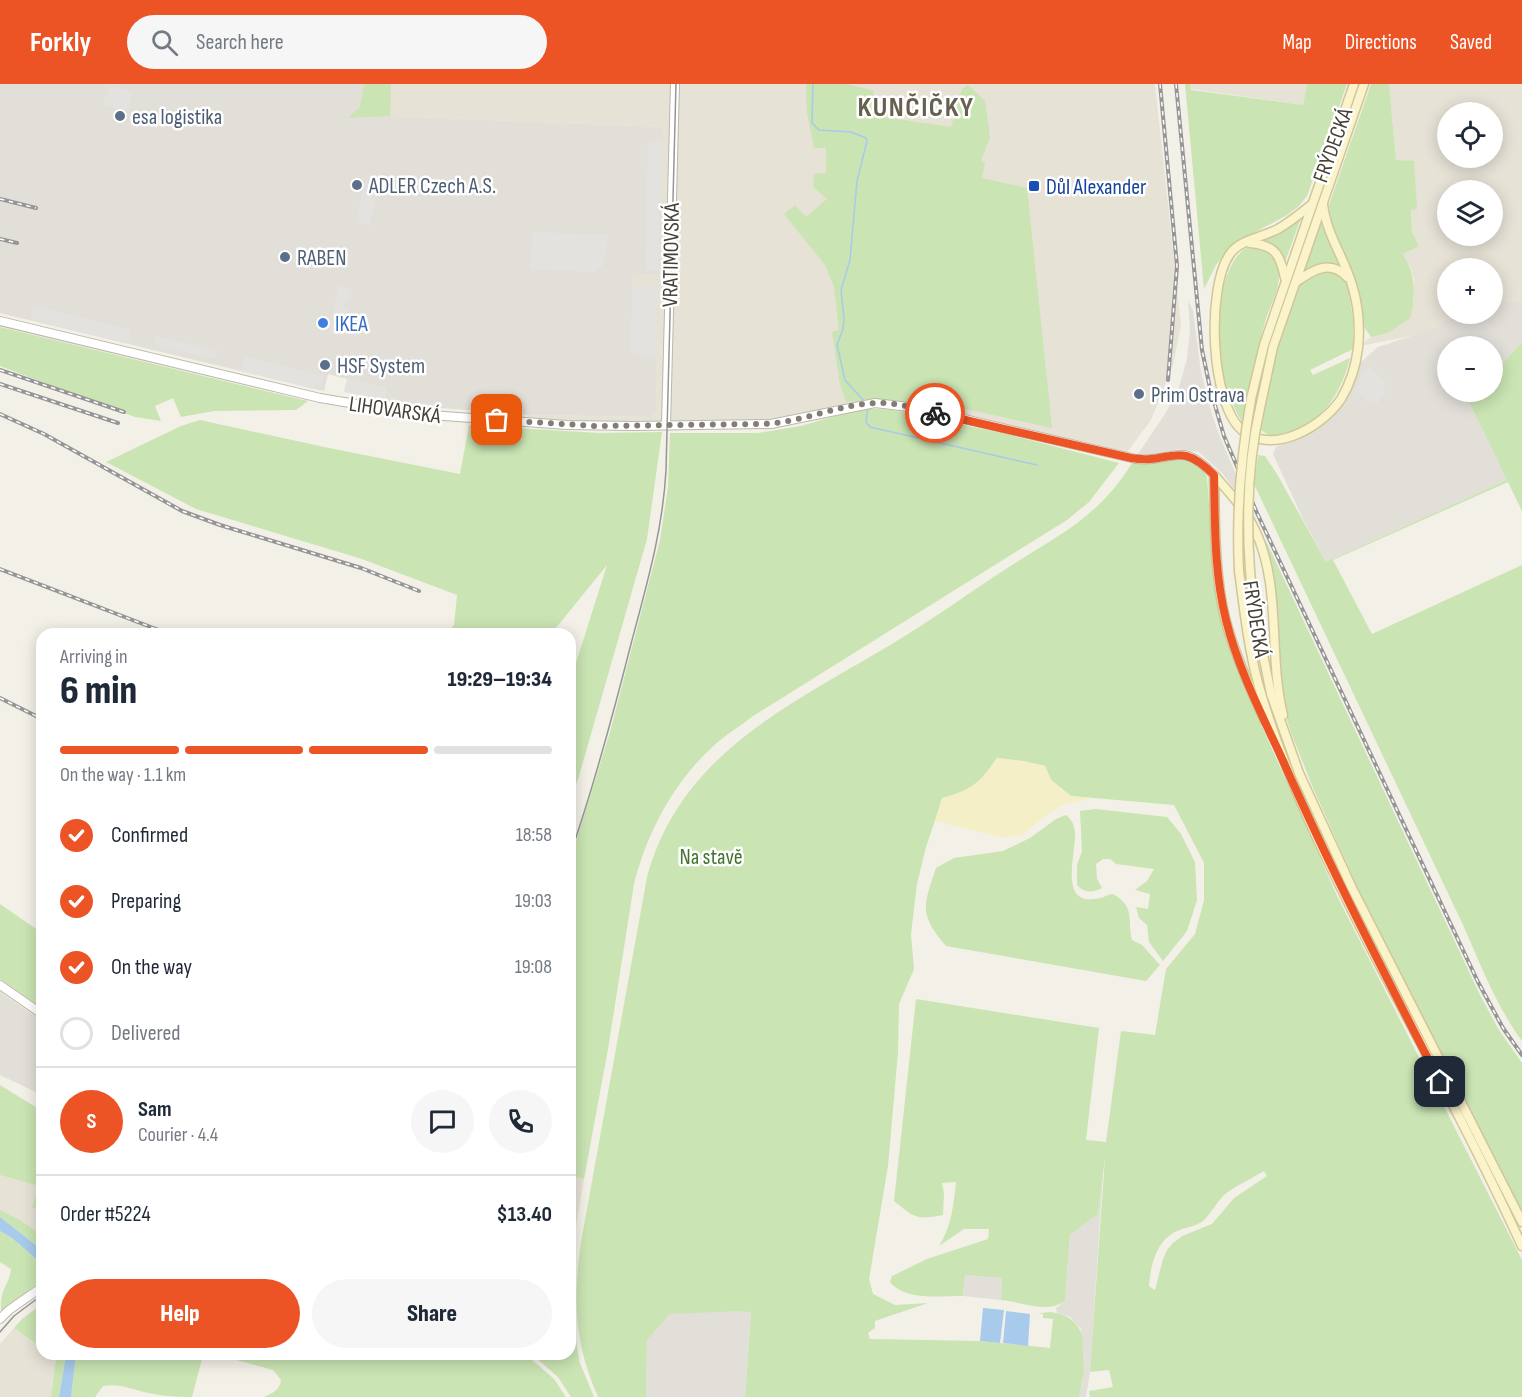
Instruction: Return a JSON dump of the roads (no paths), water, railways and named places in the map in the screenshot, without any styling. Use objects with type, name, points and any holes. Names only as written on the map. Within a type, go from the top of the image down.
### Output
[{"type":"main road","name":"FRÝDECKÁ","points":[[1354,84],[1264,345],[1251,399],[1239,498],[1239,571],[1247,634],[1258,681],[1291,779],[1343,892],[1522,1246]]},
{"type":"main road","name":"FRÝDECKÁ","points":[[1364,84],[1273,347],[1260,408],[1253,444],[1248,498],[1253,605],[1271,694],[1299,773],[1352,888],[1522,1222]]},
{"type":"main road","points":[[1311,205],[1285,225],[1231,252],[1221,273],[1216,300],[1215,341],[1218,374],[1227,406],[1240,428],[1252,436],[1271,439],[1300,433],[1319,422],[1340,400],[1349,382],[1358,351],[1357,313],[1352,284],[1329,233],[1323,204]]},
{"type":"main road","points":[[1246,243],[1265,245],[1275,251],[1281,263],[1285,281]]},
{"type":"main road","points":[[1295,282],[1316,269],[1327,266],[1340,270],[1352,284]]},
{"type":"main road","points":[[1214,475],[1247,515],[1260,543],[1269,572],[1281,708],[1299,773]]},
{"type":"main road","points":[[1214,475],[1217,564],[1226,621],[1251,690],[1291,779]]},
{"type":"street","name":"VRATIMOVSKÁ","points":[[666,425],[675,84]]},
{"type":"street","name":"LIHOVARSKÁ","points":[[0,321],[308,395],[379,409],[426,415],[567,425],[771,424],[869,404],[903,405],[1136,459],[1154,460],[1185,455],[1199,461],[1214,475]]},
{"type":"street","points":[[0,985],[36,1010]]},
{"type":"street","points":[[0,1318],[36,1291]]},
{"type":"water","points":[[0,1217],[36,1245],[36,1259],[12,1238],[0,1231]]},
{"type":"water","points":[[983,1308],[1004,1310],[1000,1343],[980,1341]]},
{"type":"water","points":[[1006,1311],[1030,1314],[1028,1346],[1003,1343]]},
{"type":"water","points":[[65,1360],[75,1360],[71,1397],[59,1397]]},
{"type":"waterway","points":[[813,84],[812,123],[819,130],[851,132],[866,138],[867,141],[857,181],[850,260],[841,290],[843,329],[837,345],[845,380],[864,401]]},
{"type":"waterway","points":[[868,407],[866,422],[870,427],[1037,465]]},
{"type":"tram line","points":[[576,836],[595,777],[648,580],[658,536],[664,492],[676,84]]},
{"type":"tram line","points":[[0,1332],[14,1316],[36,1300]]},
{"type":"railway","points":[[1160,84],[1177,266],[1168,380]]},
{"type":"railway","points":[[1176,84],[1202,350],[1224,436],[1257,513],[1478,982],[1503,1028],[1522,1055]]},
{"type":"railway","points":[[0,199],[36,208]]},
{"type":"railway","points":[[0,239],[17,243]]},
{"type":"railway","points":[[0,370],[124,412]]},
{"type":"railway","points":[[0,384],[118,423]]},
{"type":"railway","points":[[0,414],[44,434],[182,511],[220,525],[361,568],[419,591]]},
{"type":"railway","points":[[0,569],[153,628]]},
{"type":"railway","points":[[0,698],[36,716]]},
{"type":"place","name":"esa logistika","points":[[120,116]]},
{"type":"place","name":"ADLER Czech A.S.","points":[[357,185]]},
{"type":"place","name":"Důl Alexander","points":[[1034,186]]},
{"type":"place","name":"RABEN","points":[[285,257]]},
{"type":"place","name":"IKEA","points":[[323,323]]},
{"type":"place","name":"HSF System","points":[[325,365]]},
{"type":"place","name":"Prim Ostrava","points":[[1139,394]]},
{"type":"district","name":"KUNČIČKY","points":[[916,106]]},
{"type":"park label","name":"Na stavě","points":[[711,856]]}]
